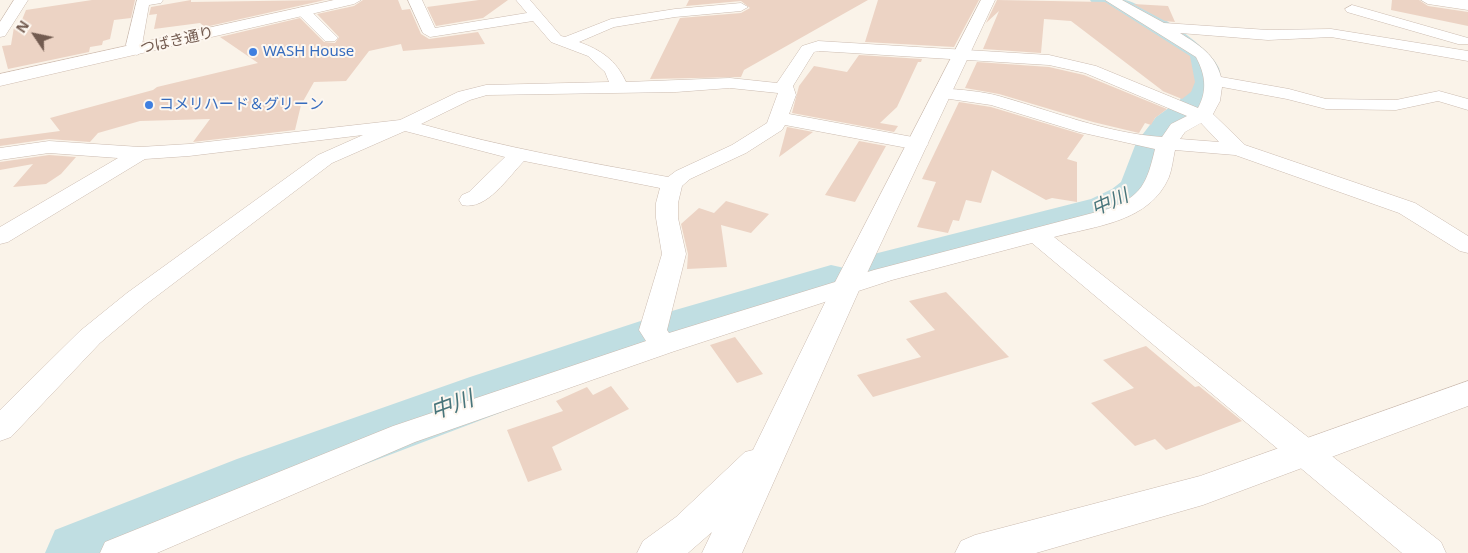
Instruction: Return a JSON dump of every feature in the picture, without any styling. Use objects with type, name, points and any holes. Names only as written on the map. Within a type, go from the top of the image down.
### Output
[{"type":"street","points":[[0,33],[21,0]]},
{"type":"street","points":[[137,50],[134,45],[143,2],[156,0]]},
{"type":"street","name":"つばき通り","points":[[0,80],[354,0]]},
{"type":"street","points":[[415,0],[430,33],[538,16]]},
{"type":"street","points":[[523,0],[556,39],[594,53],[612,70],[619,86]]},
{"type":"street","points":[[722,553],[847,286],[988,0]]},
{"type":"street","points":[[118,553],[404,434],[658,338],[1116,214],[1133,207],[1147,196],[1158,176],[1166,145],[1178,128],[1189,120],[1203,115],[1211,101],[1214,81],[1211,68],[1202,54],[1161,27],[1112,0]]},
{"type":"street","points":[[1428,0],[1468,5]]},
{"type":"street","points":[[1331,33],[1353,5],[1468,43]]},
{"type":"street","points":[[565,43],[611,23],[675,13],[741,7]]},
{"type":"street","points":[[303,11],[330,38]]},
{"type":"street","points":[[1161,27],[1268,35],[1331,33],[1468,56],[1468,68]]},
{"type":"street","points":[[658,338],[674,254],[667,218],[667,203],[672,184],[683,175],[746,144],[775,126],[786,95],[784,86],[792,72],[802,62],[808,49],[818,46],[1049,60],[1082,66],[1203,115],[1238,149]]},
{"type":"street","points":[[1214,81],[1288,94],[1326,104],[1396,105],[1439,96],[1468,105]]},
{"type":"street","points":[[0,429],[90,337],[136,299],[325,159],[404,125],[464,96],[486,90],[619,86],[676,87],[730,83],[784,89]]},
{"type":"street","points":[[942,92],[993,100],[1086,128],[1166,145],[1178,144],[1238,149],[1407,208],[1468,246]]},
{"type":"street","points":[[779,118],[918,144]]},
{"type":"street","points":[[0,154],[49,147],[140,153],[189,150],[404,125],[520,154],[672,184]]},
{"type":"street","points":[[0,237],[140,153]]},
{"type":"street","points":[[470,200],[477,197],[520,154]]},
{"type":"street","points":[[1036,235],[1428,553]]},
{"type":"street","points":[[975,553],[1203,490],[1306,454],[1468,393]]},
{"type":"street","points":[[657,553],[690,529],[772,448]]},
{"type":"building","points":[[92,0],[135,0],[131,18],[114,20],[110,39],[103,41],[102,45],[90,47],[89,52],[8,69],[2,46],[11,45],[14,27],[19,27],[26,10]]},
{"type":"building","points":[[191,0],[191,2],[325,0],[205,27],[200,23],[154,29],[157,14],[149,15],[151,7]]},
{"type":"building","points":[[363,0],[398,0],[402,10],[410,9],[421,34],[429,39],[478,32],[485,44],[403,51],[401,44],[369,51],[346,81],[314,82],[301,105],[295,130],[193,142],[210,119],[140,121],[98,133],[90,142],[49,139],[0,146],[0,139],[60,131],[50,118],[153,90],[157,87],[258,63],[220,37],[300,18],[324,42],[335,43],[339,37],[317,14],[354,6]]},
{"type":"building","points":[[479,0],[508,0],[483,18],[436,26],[427,7]]},
{"type":"building","points":[[689,0],[868,0],[744,70],[741,77],[650,79],[680,18],[741,13],[750,8],[741,1],[686,6]]},
{"type":"building","points":[[878,0],[979,0],[954,47],[865,42]]},
{"type":"building","points":[[997,0],[1105,2],[1190,56],[1195,82],[1191,92],[1182,99],[1160,90],[1163,91],[1071,21],[1044,19],[1041,53],[983,49],[999,11],[986,23]]},
{"type":"building","points":[[1392,0],[1419,0],[1428,6],[1468,12],[1468,26],[1391,10]]},
{"type":"building","points":[[1133,4],[1168,6],[1175,22],[1165,21]]},
{"type":"building","points":[[859,55],[922,59],[921,62],[918,62],[897,107],[880,123],[898,126],[894,132],[792,113],[799,86],[814,66],[847,72]]},
{"type":"building","points":[[977,62],[1049,67],[1084,75],[1167,109],[1155,118],[1151,125],[1145,123],[1139,133],[1093,122],[999,94],[965,88]]},
{"type":"building","points":[[959,102],[991,107],[1084,135],[1067,159],[1077,162],[1077,202],[1052,198],[1046,200],[992,170],[981,203],[966,200],[959,221],[953,220],[948,233],[917,227],[936,182],[922,179]]},
{"type":"building","points":[[787,127],[813,132],[779,157]]},
{"type":"building","points":[[859,141],[886,146],[855,202],[825,195]]},
{"type":"building","points":[[49,155],[76,157],[61,174],[46,184],[13,187],[33,164],[0,170],[0,162]]},
{"type":"building","points":[[726,201],[769,214],[751,233],[721,225],[727,267],[687,269],[688,254],[681,224],[699,208],[714,213]]},
{"type":"building","points":[[946,292],[1009,357],[873,397],[857,375],[921,357],[906,339],[935,330],[909,301]]},
{"type":"building","points":[[735,337],[763,374],[737,383],[710,345]]},
{"type":"building","points":[[1146,346],[1195,387],[1199,386],[1242,421],[1166,450],[1155,439],[1135,446],[1091,403],[1134,388],[1103,360]]},
{"type":"building","points":[[611,386],[629,409],[552,447],[562,470],[528,482],[507,430],[563,411],[556,401],[587,387],[593,395]]},
{"type":"waterway","name":"中川","points":[[883,266],[1107,208],[1128,199],[1138,190],[1144,179],[1155,143],[1164,130],[1195,106],[1204,76],[1202,66],[1186,48],[1143,20],[1104,0]]},
{"type":"waterway","name":"中川","points":[[81,553],[125,533],[306,460],[539,375],[733,310],[831,280]]},
{"type":"place","name":"WASH House","points":[[253,52]]},
{"type":"place","name":"コメリハード＆グリーン","points":[[149,105]]}]
